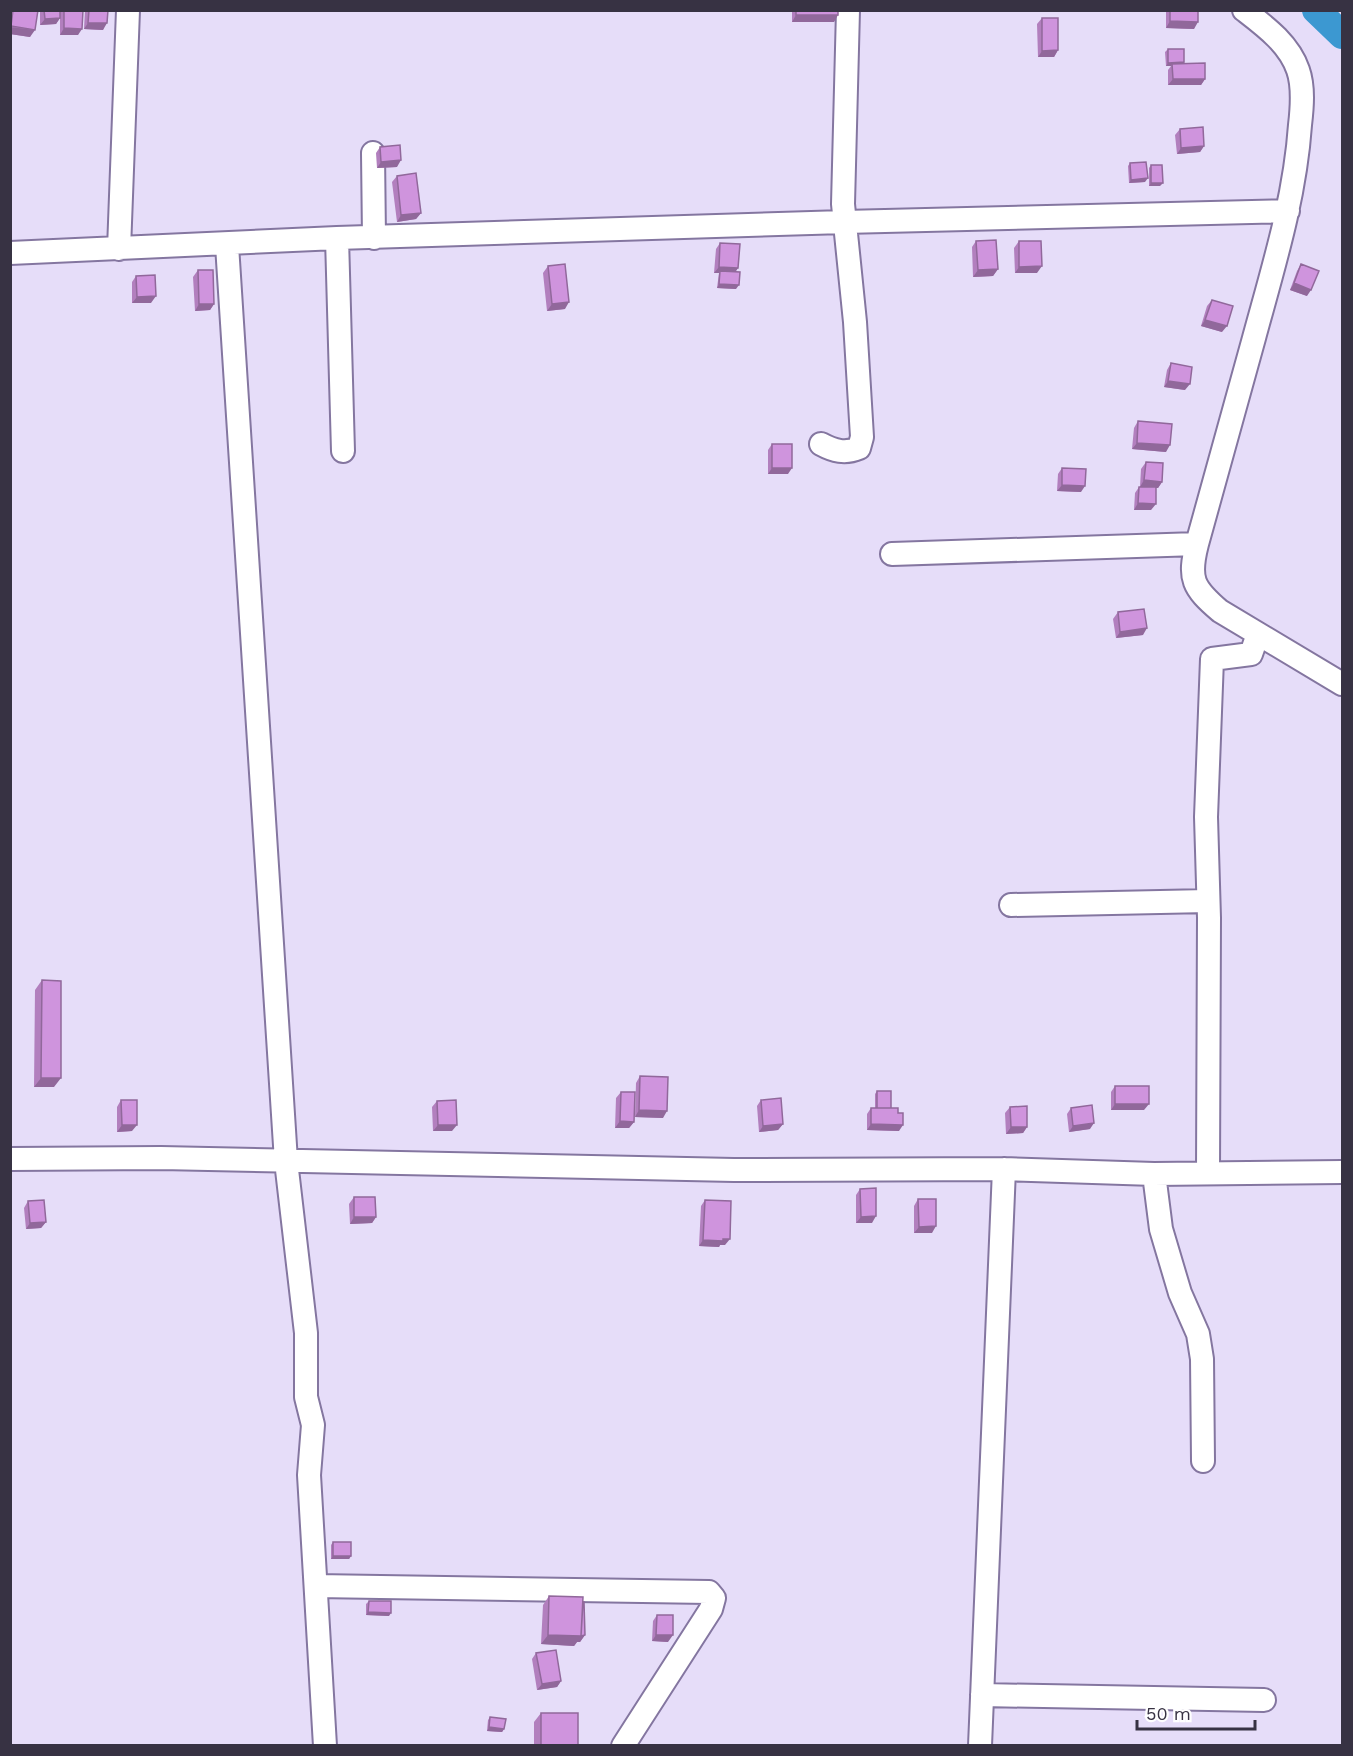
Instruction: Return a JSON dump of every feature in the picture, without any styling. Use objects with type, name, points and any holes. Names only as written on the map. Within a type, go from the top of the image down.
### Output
[{"type":"street","points":[[119,249],[128,10]]},
{"type":"street","points":[[821,444],[832,450],[845,452],[861,445],[855,322],[844,222],[843,178],[848,10]]},
{"type":"street","points":[[1244,10],[1285,45],[1298,70],[1301,88],[1300,135],[1288,211],[1192,562],[1192,573],[1196,585],[1206,599],[1220,611],[1342,684]]},
{"type":"street","points":[[373,153],[375,238]]},
{"type":"street","points":[[10,253],[227,245],[337,238],[1288,211]]},
{"type":"street","points":[[337,238],[343,451]]},
{"type":"street","points":[[227,245],[286,1161],[306,1333],[305,1388],[313,1425],[309,1475],[325,1746]]},
{"type":"street","points":[[892,554],[1197,544]]},
{"type":"street","points":[[1208,1173],[1206,817],[1212,659],[1251,654],[1258,634]]},
{"type":"street","points":[[1011,905],[1208,901]]},
{"type":"street","points":[[10,1159],[286,1161],[734,1170],[1004,1169],[1155,1174],[1342,1172]]},
{"type":"street","points":[[980,1746],[1004,1169]]},
{"type":"street","points":[[1155,1174],[1161,1229],[1180,1293],[1198,1334],[1201,1351],[1203,1461]]},
{"type":"street","points":[[316,1586],[709,1592],[714,1598],[711,1609],[623,1746]]},
{"type":"street","points":[[982,1695],[1264,1700]]},
{"type":"building","points":[[13,10],[38,10],[35,30],[11,26]]},
{"type":"building","points":[[44,10],[60,10],[60,18],[45,19]]},
{"type":"building","points":[[64,10],[83,10],[82,29],[64,28]]},
{"type":"building","points":[[89,10],[108,10],[107,23],[88,23]]},
{"type":"building","points":[[796,10],[838,10],[838,15],[796,15]]},
{"type":"building","points":[[1170,10],[1198,10],[1198,22],[1170,21]]},
{"type":"building","points":[[1042,18],[1058,18],[1058,50],[1042,51]]},
{"type":"building","points":[[1168,49],[1184,49],[1184,62],[1168,63]]},
{"type":"building","points":[[1205,63],[1205,79],[1173,79],[1172,64]]},
{"type":"building","points":[[1203,127],[1204,146],[1181,148],[1180,129]]},
{"type":"building","points":[[400,145],[401,160],[381,162],[380,147]]},
{"type":"building","points":[[1146,162],[1148,178],[1131,180],[1130,163]]},
{"type":"building","points":[[1151,165],[1162,165],[1163,183],[1151,183]]},
{"type":"building","points":[[416,173],[421,213],[401,215],[397,176]]},
{"type":"building","points":[[996,240],[998,269],[978,270],[976,241]]},
{"type":"building","points":[[1019,241],[1041,241],[1042,266],[1019,267]]},
{"type":"building","points":[[720,243],[740,244],[738,268],[719,267]]},
{"type":"building","points":[[565,264],[569,302],[552,304],[548,266]]},
{"type":"building","points":[[1301,264],[1319,271],[1311,290],[1294,283]]},
{"type":"building","points":[[198,270],[213,270],[214,304],[199,304]]},
{"type":"building","points":[[720,271],[740,272],[739,285],[719,284]]},
{"type":"building","points":[[155,275],[156,296],[137,297],[136,276]]},
{"type":"building","points":[[1212,300],[1233,306],[1227,326],[1205,320]]},
{"type":"building","points":[[1171,363],[1192,367],[1190,384],[1168,381]]},
{"type":"building","points":[[1138,421],[1172,424],[1170,445],[1137,443]]},
{"type":"building","points":[[772,444],[792,444],[792,468],[772,468]]},
{"type":"building","points":[[1146,462],[1163,463],[1162,482],[1144,480]]},
{"type":"building","points":[[1062,468],[1086,469],[1085,486],[1062,485]]},
{"type":"building","points":[[1139,487],[1156,487],[1156,504],[1138,503]]},
{"type":"building","points":[[1144,609],[1147,628],[1120,632],[1118,612]]},
{"type":"building","points":[[42,980],[61,981],[61,1078],[41,1078]]},
{"type":"building","points":[[640,1076],[668,1077],[667,1111],[639,1110]]},
{"type":"building","points":[[1115,1086],[1149,1086],[1149,1104],[1115,1104]]},
{"type":"building","points":[[877,1091],[891,1091],[891,1108],[877,1108]]},
{"type":"building","points":[[621,1092],[635,1092],[634,1122],[620,1121]]},
{"type":"building","points":[[781,1098],[783,1124],[763,1126],[761,1100]]},
{"type":"building","points":[[121,1100],[137,1100],[137,1125],[122,1125]]},
{"type":"building","points":[[456,1100],[457,1125],[438,1125],[437,1101]]},
{"type":"building","points":[[1092,1105],[1094,1123],[1073,1126],[1071,1108]]},
{"type":"building","points":[[1027,1106],[1027,1127],[1011,1127],[1010,1107]]},
{"type":"building","points":[[871,1108],[898,1108],[898,1113],[903,1113],[903,1125],[871,1124]]},
{"type":"building","points":[[876,1188],[876,1216],[861,1217],[860,1189]]},
{"type":"building","points":[[354,1197],[375,1197],[376,1217],[354,1217]]},
{"type":"building","points":[[918,1199],[936,1199],[936,1226],[919,1227]]},
{"type":"building","points":[[44,1200],[46,1222],[30,1223],[28,1201]]},
{"type":"building","points":[[705,1200],[731,1201],[730,1239],[703,1240]]},
{"type":"building","points":[[333,1542],[351,1542],[351,1556],[333,1556]]},
{"type":"building","points":[[549,1596],[583,1597],[581,1636],[548,1635]]},
{"type":"building","points":[[369,1601],[391,1601],[391,1613],[368,1612]]},
{"type":"building","points":[[583,1602],[585,1635],[581,1636]]},
{"type":"building","points":[[657,1615],[673,1615],[673,1635],[656,1635]]},
{"type":"building","points":[[556,1650],[561,1681],[542,1684],[536,1653]]},
{"type":"building","points":[[541,1713],[578,1713],[578,1746],[541,1746]]},
{"type":"building","points":[[490,1717],[506,1719],[504,1729],[489,1727]]},
{"type":"waterway","points":[[1316,10],[1342,35]]}]
